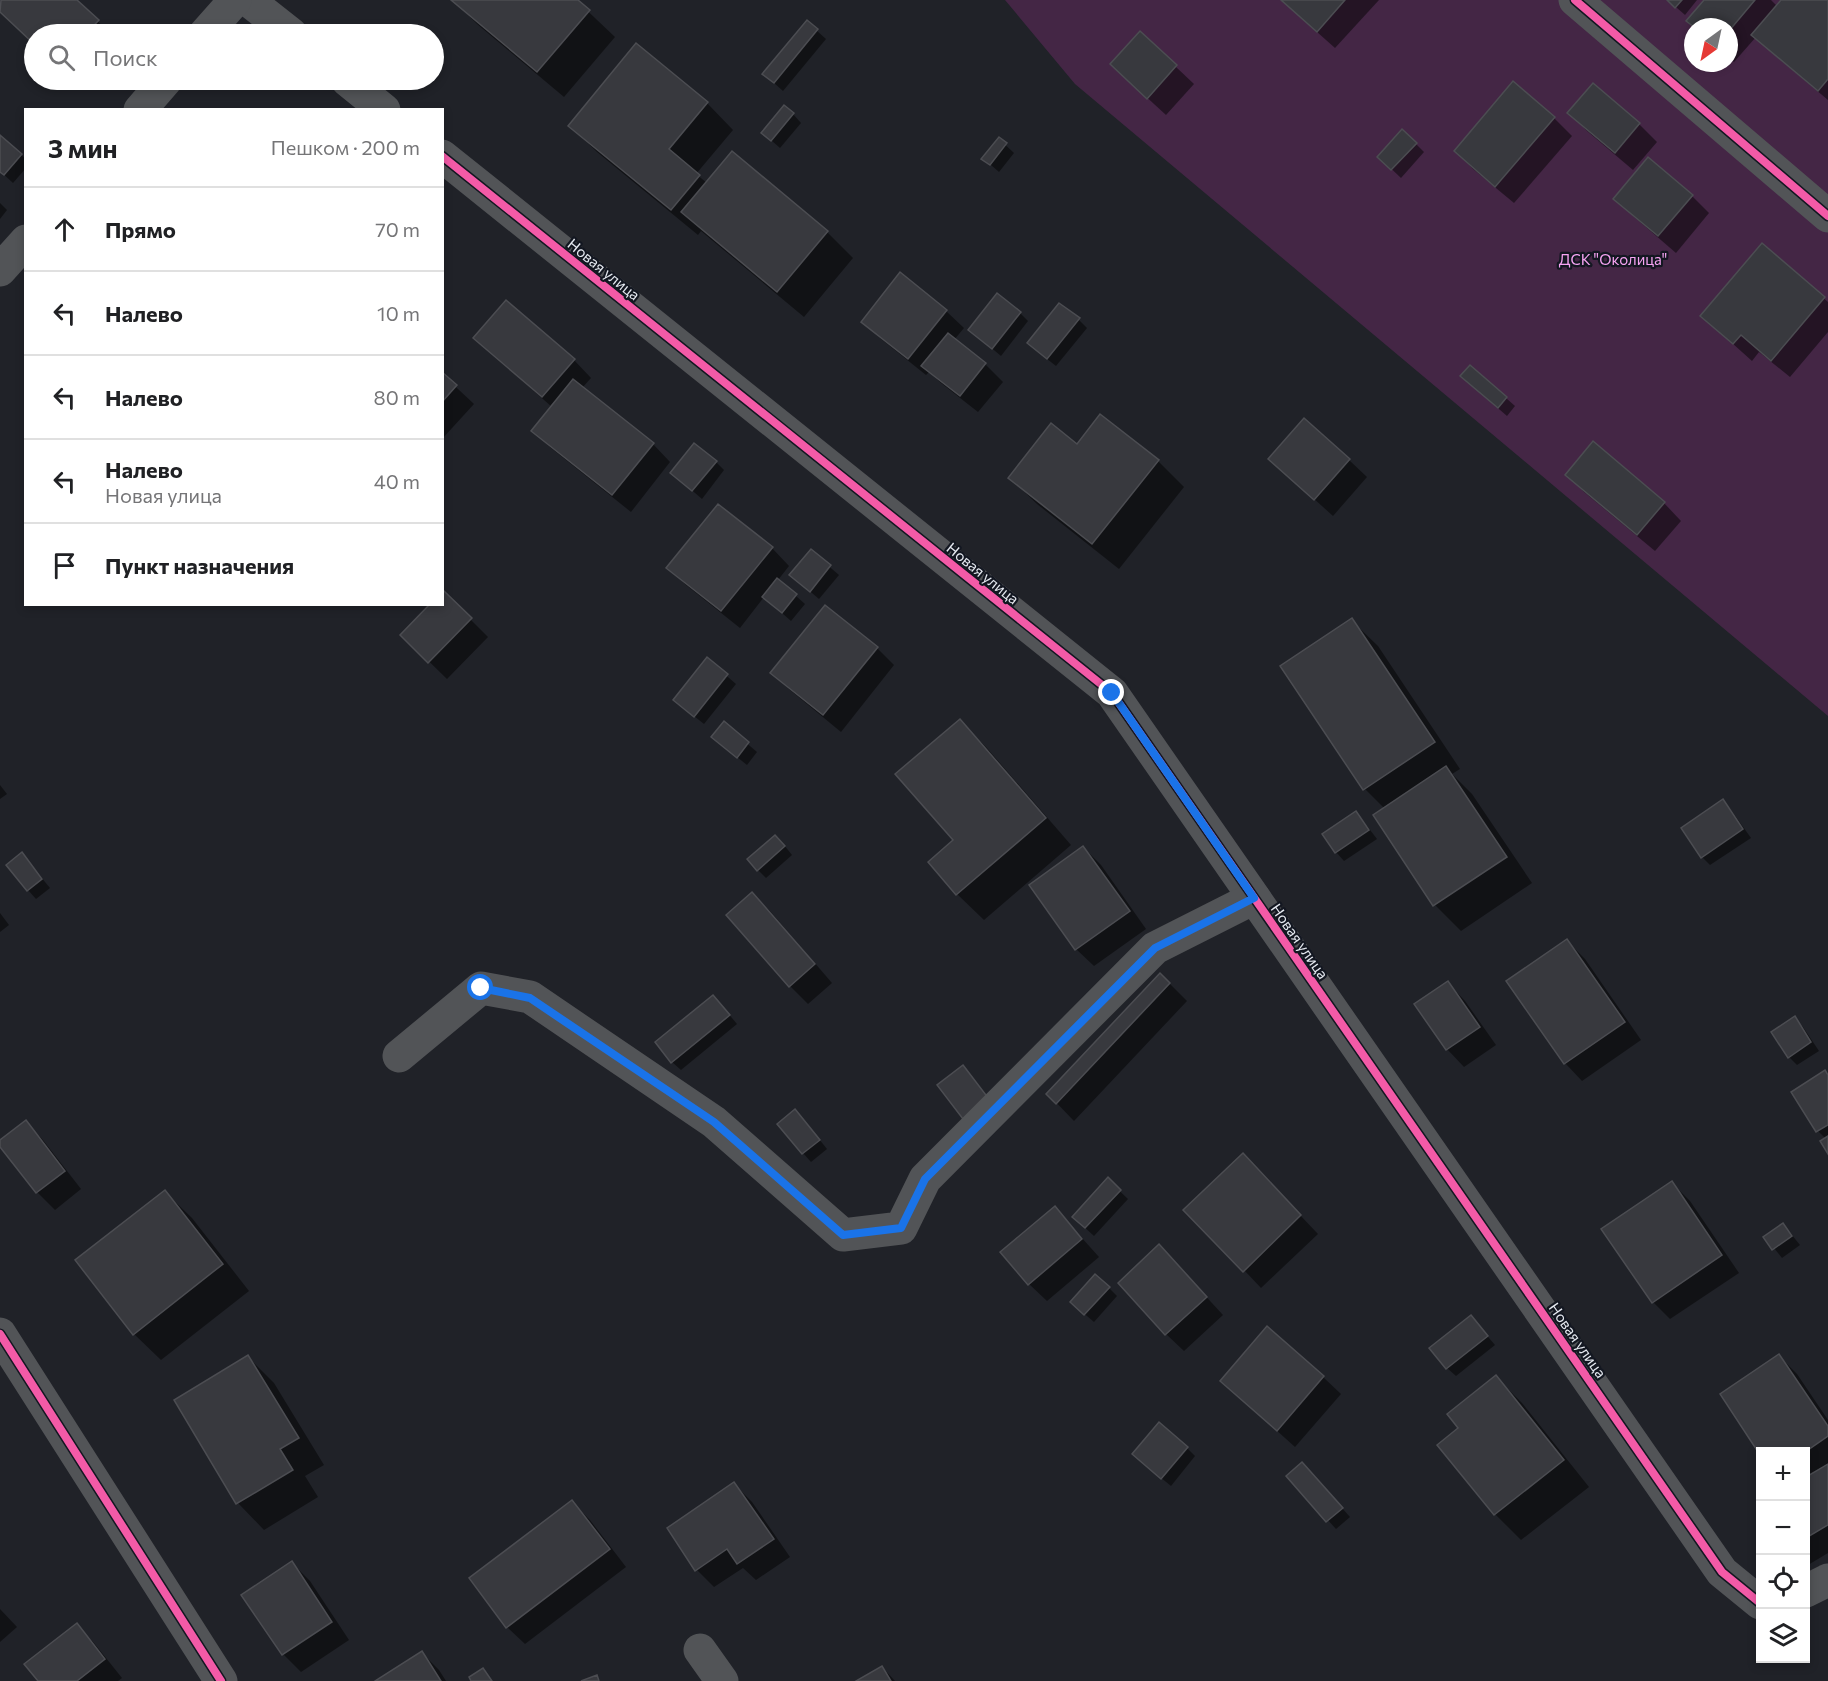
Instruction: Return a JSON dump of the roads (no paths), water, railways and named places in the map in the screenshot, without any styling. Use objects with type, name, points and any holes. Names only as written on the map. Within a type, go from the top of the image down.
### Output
[{"type":"street","points":[[214,24],[235,0]]},
{"type":"street","points":[[248,0],[278,24]]},
{"type":"street","points":[[1575,0],[1828,216]]},
{"type":"street","points":[[142,108],[157,90]]},
{"type":"street","points":[[359,90],[382,108]]},
{"type":"street","name":"Новая улица","points":[[444,158],[1112,693],[1722,1572],[1756,1599]]},
{"type":"street","points":[[0,270],[24,243]]},
{"type":"street","points":[[399,1056],[481,988],[530,998],[714,1122],[843,1235],[901,1228],[925,1179],[1155,948],[1254,898]]},
{"type":"street","points":[[0,1334],[221,1681]]},
{"type":"street","points":[[1810,1589],[1828,1580]]},
{"type":"street","points":[[700,1650],[722,1681]]},
{"type":"park label","name":"ДСК \"Околица\"","points":[[1613,259]]}]
